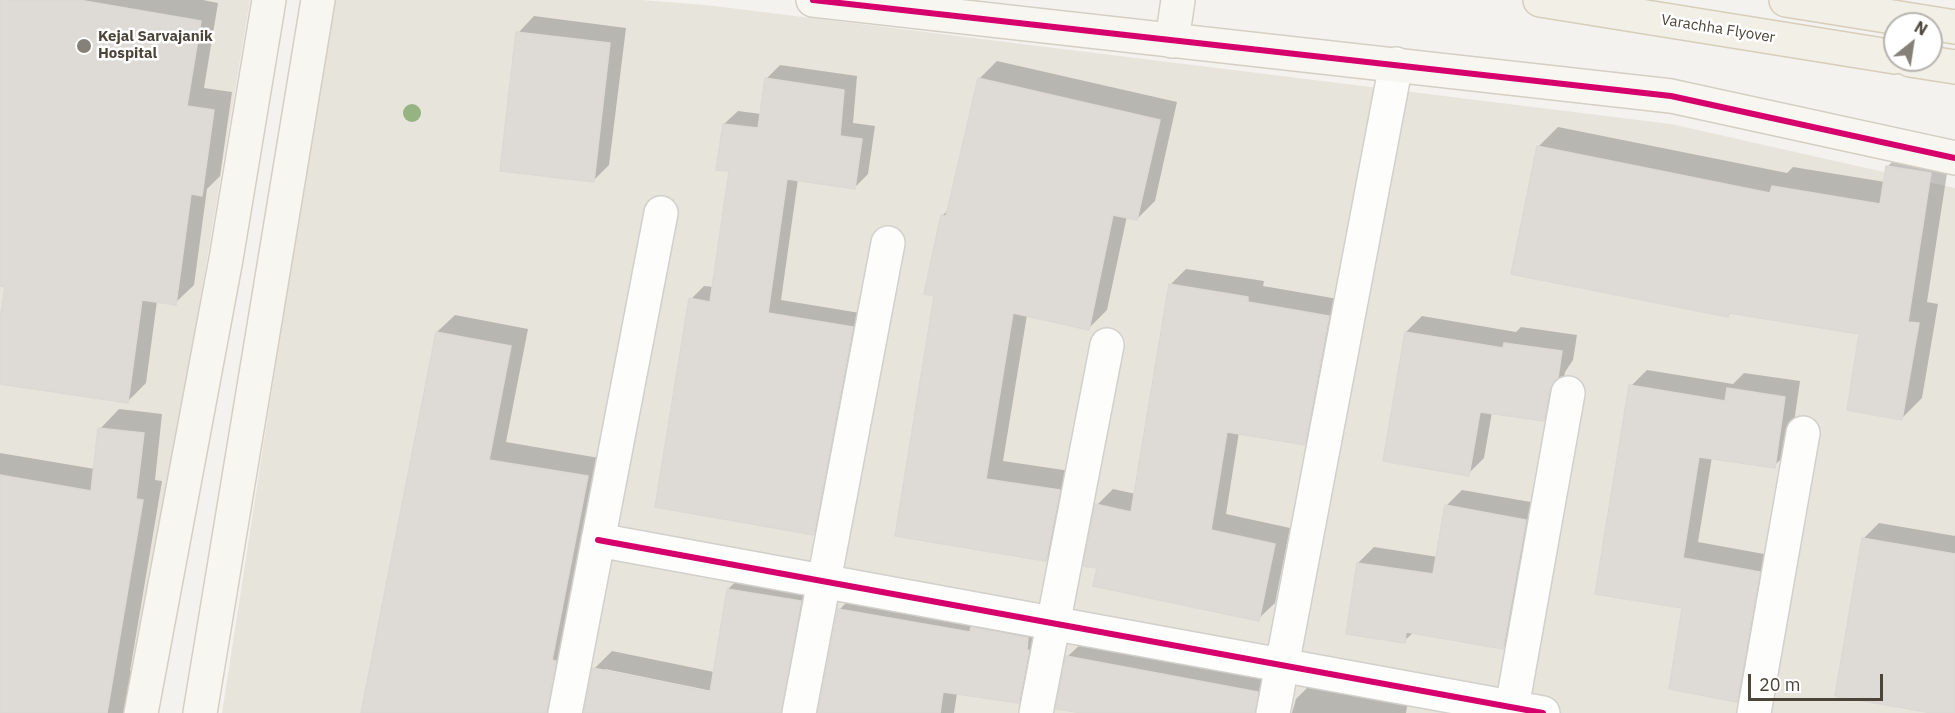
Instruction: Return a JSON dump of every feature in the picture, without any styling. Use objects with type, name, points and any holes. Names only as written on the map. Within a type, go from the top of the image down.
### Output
[{"type":"main road","name":"Varachha Flyover","points":[[1540,0],[1883,55]]},
{"type":"main road","points":[[1786,0],[1955,27]]},
{"type":"street","points":[[141,713],[226,260],[269,0]]},
{"type":"street","points":[[200,713],[318,0]]},
{"type":"street","points":[[813,0],[1671,96],[1955,158]]},
{"type":"street","points":[[1172,41],[1178,0]]},
{"type":"street","points":[[1273,713],[1396,64]]},
{"type":"street","points":[[565,713],[661,213]]},
{"type":"street","points":[[799,713],[888,243]]},
{"type":"street","points":[[1036,713],[1107,345]]},
{"type":"street","points":[[598,540],[1522,711],[1569,393]]},
{"type":"street","points":[[1754,713],[1803,434]]},
{"type":"shaded area","points":[[0,0],[250,0],[132,713],[0,713]]},
{"type":"shaded area","points":[[332,0],[641,0],[706,5],[1671,124],[1955,188],[1955,713],[222,713]]},
{"type":"building","points":[[0,0],[79,0],[201,21],[187,106],[214,110],[202,196],[191,194],[176,305],[142,300],[128,403],[0,384],[0,320],[5,287],[0,286]]},
{"type":"building","points":[[516,32],[610,43],[594,182],[500,171]]},
{"type":"building","points":[[765,78],[844,90],[840,136],[862,139],[855,189],[787,179],[768,313],[853,327],[814,535],[655,507],[689,298],[710,302],[729,171],[716,170],[723,124],[758,128]]},
{"type":"building","points":[[978,78],[1160,120],[1137,220],[1113,215],[1089,330],[1013,313],[986,479],[1060,490],[1046,561],[895,536],[934,296],[924,294],[941,215],[946,216]]},
{"type":"building","points":[[1537,146],[1770,193],[1772,186],[1880,204],[1886,166],[1931,173],[1908,322],[1919,323],[1902,420],[1847,410],[1859,334],[1729,313],[1728,317],[1511,274]]},
{"type":"building","points":[[1169,284],[1248,297],[1248,302],[1329,316],[1305,445],[1227,432],[1211,530],[1275,544],[1259,621],[1093,586],[1097,568],[1083,566],[1095,504],[1131,512]]},
{"type":"building","points":[[436,332],[511,346],[489,460],[588,476],[552,660],[556,661],[547,713],[361,713]]},
{"type":"building","points":[[1405,332],[1503,348],[1504,343],[1562,351],[1558,378],[1550,389],[1544,421],[1480,412],[1469,476],[1383,461]]},
{"type":"building","points":[[1629,385],[1725,401],[1727,388],[1785,397],[1775,468],[1699,457],[1683,558],[1760,572],[1737,702],[1669,689],[1682,608],[1595,594]]},
{"type":"building","points":[[98,428],[144,433],[136,499],[143,500],[107,713],[0,713],[0,475],[91,491]]},
{"type":"building","points":[[1445,505],[1526,520],[1503,649],[1406,632],[1405,643],[1346,634],[1357,563],[1433,574]]},
{"type":"building","points":[[1862,538],[1955,554],[1955,713],[1932,713],[1835,696]]},
{"type":"building","points":[[727,589],[801,601],[781,713],[584,713],[593,668],[710,692]]},
{"type":"building","points":[[838,609],[970,632],[971,627],[1028,638],[1027,650],[1029,650],[1019,703],[943,692],[940,713],[818,713]]},
{"type":"building","points":[[1066,656],[1258,692],[1255,713],[1082,713],[1056,709]]},
{"type":"cycle path","points":[[813,0],[1671,96],[1955,158]]},
{"type":"cycle path","points":[[598,540],[1543,713]]},
{"type":"place","name":"Kejal Sarvajanik Hospital","points":[[84,46]]}]
